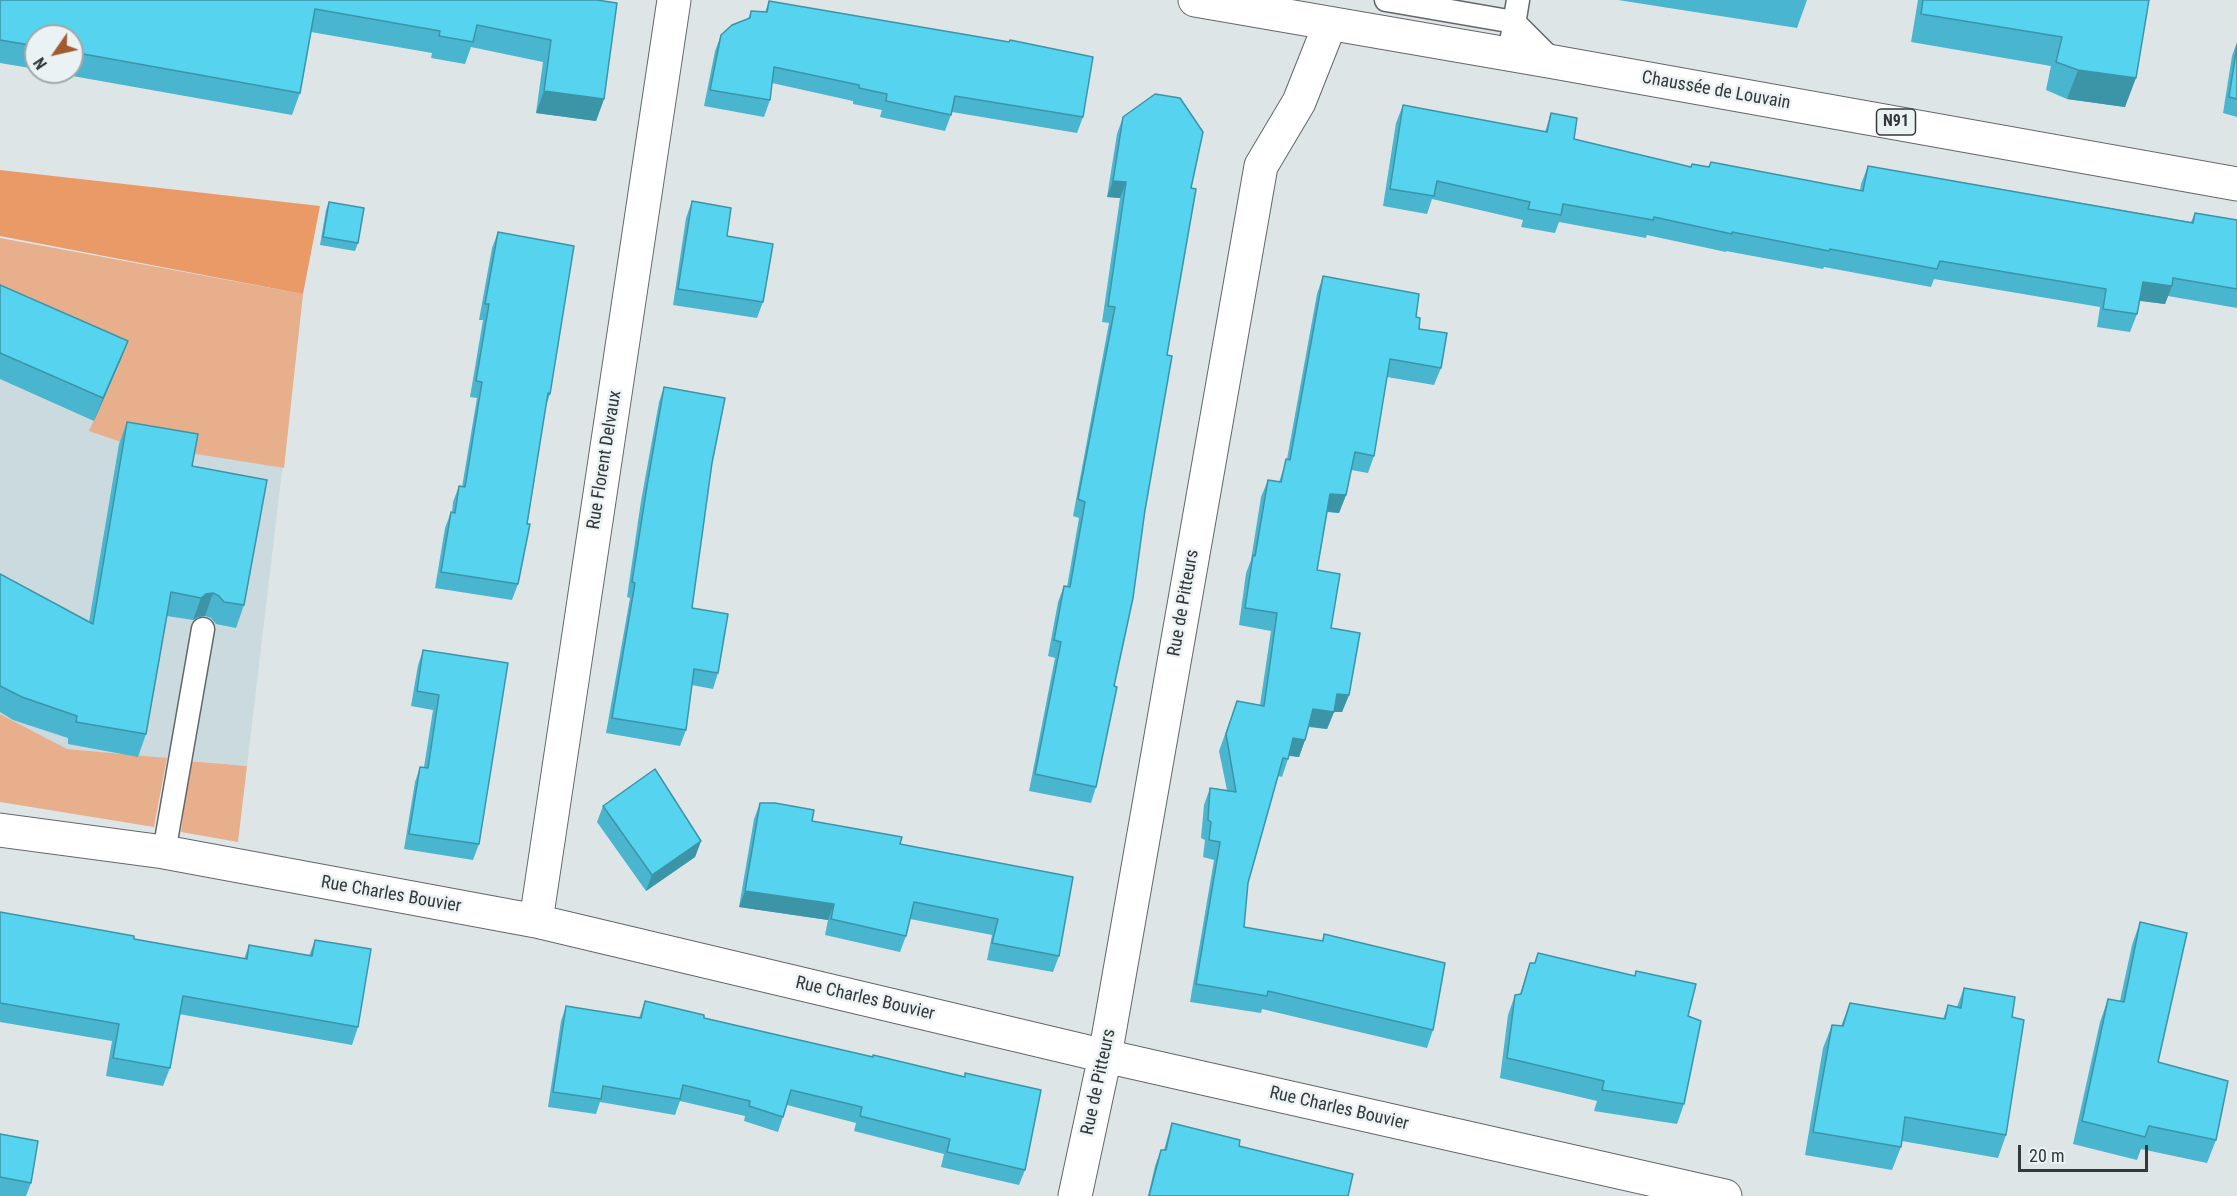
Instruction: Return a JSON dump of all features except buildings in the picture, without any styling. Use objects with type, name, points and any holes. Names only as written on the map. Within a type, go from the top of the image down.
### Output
[{"type":"street","name":"Rue Florent Delvaux","points":[[536,921],[674,0]]},
{"type":"street","name":"Chaussée de Louvain","points":[[1195,0],[2237,184]]},
{"type":"street","name":"Rue de Pitteurs","points":[[1075,1196],[1105,1056],[1261,166],[1299,102],[1330,24]]},
{"type":"street","name":"Rue Charles Bouvier","points":[[0,830],[164,852],[536,921],[1105,1056],[1725,1196]]},
{"type":"lane","points":[[1386,0],[1516,11],[1554,62]]},
{"type":"lane","points":[[1509,54],[1516,11]]},
{"type":"lane","points":[[164,852],[203,629]]},
{"type":"shaded area","points":[[0,170],[320,206],[303,294],[0,236]]},
{"type":"shaded area","points":[[0,238],[303,294],[247,766],[67,749],[0,714]]},
{"type":"shaded area","points":[[0,238],[303,294],[284,468],[121,442],[89,431],[120,363],[0,311]]},
{"type":"shaded area","points":[[0,714],[67,749],[167,758],[154,827],[0,802]]},
{"type":"shaded area","points":[[189,761],[247,766],[238,842],[181,832]]}]
